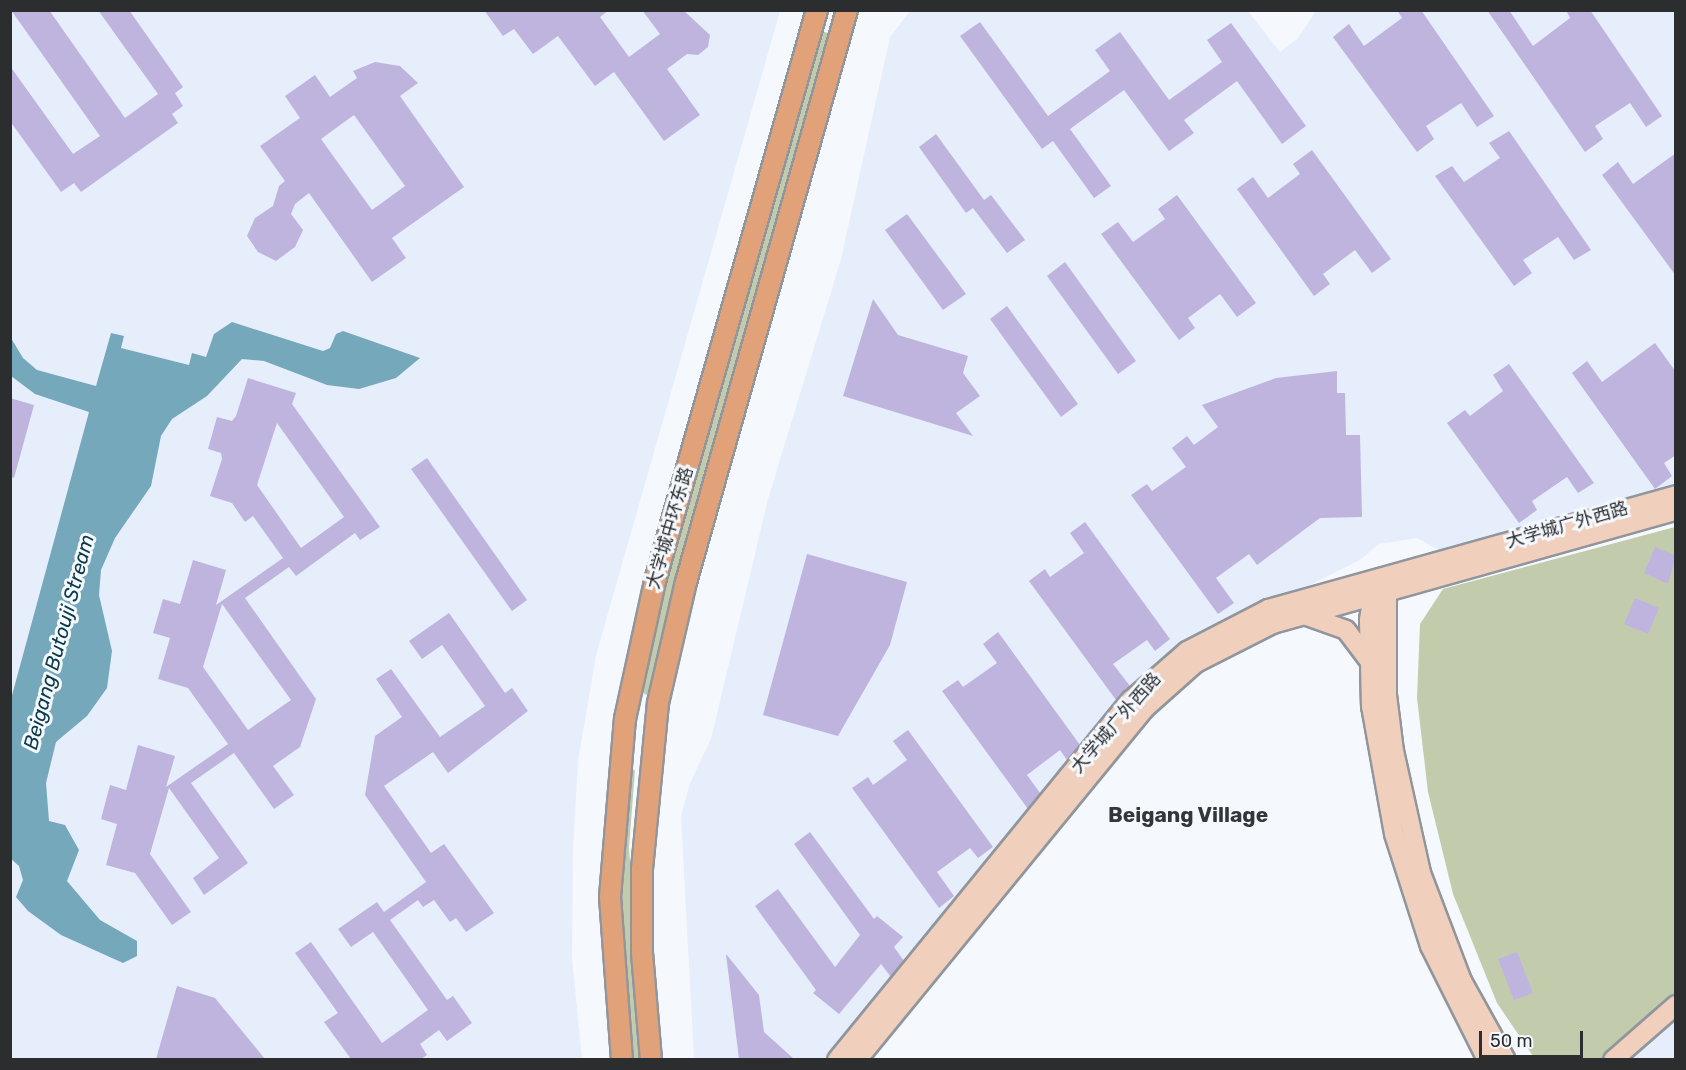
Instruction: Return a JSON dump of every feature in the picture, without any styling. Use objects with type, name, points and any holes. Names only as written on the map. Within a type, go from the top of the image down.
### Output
[{"type":"main road","name":"大学城中环东路","points":[[622,1059],[610,897],[620,756],[628,703],[655,581],[817,10]]},
{"type":"main road","name":"大学城中环东路","points":[[651,1059],[641,914],[643,839],[657,709],[686,582],[847,10]]},
{"type":"main road","name":"大学城广外西路","points":[[857,1059],[1143,710],[1204,658],[1246,635],[1299,616],[1676,495]]},
{"type":"main road","name":"大学城广外西路","points":[[837,1059],[1151,680],[1196,645],[1268,609],[1378,589],[1676,511]]},
{"type":"main road","points":[[1378,589],[1369,662],[1378,755],[1403,868],[1445,980],[1487,1059]]},
{"type":"main road","points":[[1378,589],[1389,720],[1410,831],[1447,946],[1506,1059]]},
{"type":"main road","points":[[1299,616],[1321,618],[1346,630],[1364,649],[1369,662]]},
{"type":"main road","points":[[628,703],[657,709]]},
{"type":"main road","points":[[620,756],[651,761]]},
{"type":"main road","points":[[1613,1059],[1676,1005]]},
{"type":"shaded area","points":[[10,11],[780,11],[596,655],[578,761],[573,850],[572,958],[582,1059],[11,1059]]},
{"type":"shaded area","points":[[910,11],[1248,11],[1280,52],[1298,38],[1316,11],[1675,11],[1675,488],[1445,554],[1417,538],[1379,544],[1360,560],[1184,648],[979,873],[826,1059],[694,1059],[681,816],[690,783],[711,739],[768,499],[841,259],[890,37]]},
{"type":"shaded area","points":[[1675,1019],[1675,1059],[1629,1059]]},
{"type":"green space","points":[[820,31],[829,33],[786,199],[677,578],[651,692],[645,695],[642,689],[665,576]]},
{"type":"green space","points":[[1675,527],[1675,1000],[1606,1059],[1535,1059],[1497,1003],[1453,894],[1428,792],[1417,698],[1420,624],[1443,589]]},
{"type":"green space","points":[[630,766],[635,771],[629,847],[643,1059],[633,1059],[626,1020],[619,901]]},
{"type":"water","name":"Beigang Butouji Stream","points":[[232,322],[323,351],[330,348],[336,334],[343,331],[420,358],[396,378],[359,389],[327,385],[264,361],[242,359],[207,396],[172,419],[161,436],[151,486],[115,538],[101,570],[99,595],[112,651],[107,688],[87,716],[56,742],[46,783],[49,821],[65,825],[79,850],[67,881],[100,920],[137,941],[137,956],[123,963],[61,935],[28,911],[16,897],[23,880],[19,866],[11,859],[11,699],[89,412],[35,394],[11,376],[11,338],[23,358],[37,370],[96,386],[111,333],[124,336],[121,348],[189,365],[192,353],[206,357],[214,334]]},
{"type":"building","points":[[11,10],[49,10],[125,118],[158,94],[98,10],[129,10],[183,87],[175,93],[183,106],[172,114],[178,123],[81,192],[74,183],[61,192],[10,121],[10,66],[73,154],[100,136]]},
{"type":"building","points":[[484,10],[609,10],[600,17],[629,57],[660,34],[642,10],[683,10],[710,35],[708,47],[698,55],[687,54],[667,69],[700,115],[664,141],[614,72],[595,86],[558,36],[533,54],[514,29],[503,36]]},
{"type":"building","points":[[1397,10],[1421,10],[1494,116],[1477,127],[1461,103],[1426,126],[1434,139],[1417,152],[1333,37],[1349,24],[1364,46],[1402,18]]},
{"type":"building","points":[[1487,10],[1509,10],[1533,46],[1570,18],[1566,10],[1590,10],[1662,116],[1646,127],[1630,103],[1595,126],[1603,139],[1585,152]]},
{"type":"building","points":[[980,22],[1048,116],[1110,71],[1095,50],[1120,32],[1169,100],[1222,62],[1207,40],[1231,23],[1306,126],[1282,144],[1237,81],[1184,120],[1194,133],[1169,151],[1124,90],[1070,129],[1111,186],[1094,198],[1053,141],[1042,149],[960,36]]},
{"type":"building","points":[[375,62],[400,66],[418,83],[400,96],[464,187],[392,238],[406,258],[372,282],[309,193],[295,204],[291,214],[303,230],[295,247],[276,261],[258,252],[247,236],[255,218],[273,206],[279,186],[285,181],[260,146],[300,118],[285,96],[315,75],[330,97],[357,78],[353,71]],"holes":[[[354,115],[405,186],[372,210],[321,139]]]},
{"type":"building","points":[[1509,131],[1591,250],[1574,260],[1558,237],[1523,260],[1532,273],[1514,286],[1435,176],[1452,166],[1464,182],[1500,158],[1489,143]]},
{"type":"building","points":[[936,134],[984,200],[991,195],[1025,240],[1007,253],[973,208],[966,213],[919,147]]},
{"type":"building","points":[[1312,150],[1391,259],[1372,273],[1355,250],[1323,274],[1330,284],[1314,296],[1237,189],[1253,177],[1268,198],[1300,174],[1293,164]]},
{"type":"building","points":[[1676,153],[1676,276],[1602,175],[1618,162],[1633,184]]},
{"type":"building","points":[[1177,195],[1256,303],[1237,317],[1220,294],[1188,318],[1195,328],[1179,340],[1101,234],[1118,222],[1133,242],[1165,219],[1158,209]]},
{"type":"building","points":[[907,214],[966,294],[943,310],[885,230]]},
{"type":"building","points":[[1065,262],[1136,361],[1118,374],[1047,276]]},
{"type":"building","points":[[873,299],[898,335],[968,356],[963,373],[980,396],[956,413],[973,436],[843,396]]},
{"type":"building","points":[[1007,306],[1078,404],[1061,417],[990,319]]},
{"type":"building","points":[[1655,343],[1676,372],[1676,455],[1664,463],[1672,476],[1655,489],[1572,373],[1587,361],[1602,382]]},
{"type":"building","points":[[1509,364],[1594,483],[1578,493],[1567,477],[1532,501],[1537,510],[1519,523],[1447,423],[1465,410],[1470,416],[1503,391],[1493,375]]},
{"type":"building","points":[[1337,371],[1337,393],[1345,393],[1346,435],[1360,435],[1362,517],[1320,518],[1257,565],[1249,554],[1216,578],[1234,603],[1218,614],[1131,495],[1147,484],[1152,491],[1186,467],[1172,448],[1187,436],[1194,445],[1218,427],[1202,405],[1276,378]]},
{"type":"building","points":[[248,378],[296,393],[292,404],[380,527],[360,540],[355,533],[296,576],[289,567],[245,598],[316,699],[300,747],[273,766],[294,795],[274,809],[234,753],[191,783],[248,863],[204,895],[193,878],[219,858],[169,788],[150,854],[191,912],[172,925],[135,873],[106,865],[117,824],[101,819],[110,785],[126,790],[138,745],[175,756],[166,787],[228,744],[188,688],[158,679],[170,638],[153,633],[163,599],[180,604],[193,560],[226,570],[216,605],[283,558],[253,516],[245,522],[232,503],[210,496],[222,459],[221,453],[208,449],[217,417],[232,421],[236,416]],"holes":[[[277,423],[344,517],[301,548],[257,485]],[[222,604],[291,700],[248,730],[203,667]]]},
{"type":"building","points":[[10,398],[34,405],[14,478],[10,477]]},
{"type":"building","points":[[427,458],[527,600],[512,611],[411,469]]},
{"type":"building","points":[[1085,522],[1170,639],[1155,651],[1147,640],[1113,664],[1130,686],[1116,700],[1029,581],[1045,569],[1050,577],[1084,553],[1070,533]]},
{"type":"building","points":[[1655,547],[1676,556],[1668,584],[1644,573]]},
{"type":"building","points":[[807,554],[907,582],[890,645],[838,736],[763,715]]},
{"type":"building","points":[[1635,598],[1659,608],[1648,634],[1624,624]]},
{"type":"building","points":[[449,613],[505,693],[512,688],[528,711],[448,773],[433,752],[384,786],[431,853],[444,844],[494,913],[466,932],[456,918],[450,922],[434,900],[423,907],[418,900],[390,920],[447,1000],[453,996],[472,1023],[447,1041],[439,1030],[420,1044],[427,1055],[421,1059],[351,1059],[324,1022],[338,1013],[295,953],[311,942],[382,1043],[428,1010],[373,932],[351,947],[338,929],[377,902],[384,912],[426,882],[365,795],[375,736],[402,717],[376,679],[391,669],[440,737],[485,706],[442,645],[422,659],[409,641]]},
{"type":"building","points":[[998,632],[1080,745],[1067,760],[1060,750],[1027,775],[1040,793],[1028,809],[942,691],[958,680],[963,687],[997,663],[983,644]]},
{"type":"building","points":[[908,730],[993,847],[978,858],[970,848],[937,872],[954,896],[939,908],[852,788],[868,777],[873,785],[907,760],[893,741]]},
{"type":"building","points":[[810,832],[874,919],[877,916],[903,937],[894,947],[904,961],[891,977],[881,964],[839,1014],[813,993],[816,990],[755,906],[778,889],[835,967],[860,935],[794,844]]},
{"type":"building","points":[[1517,952],[1533,993],[1514,1000],[1498,959]]},
{"type":"building","points":[[726,954],[759,995],[764,1032],[794,1059],[739,1059]]},
{"type":"building","points":[[177,986],[215,998],[265,1059],[156,1059]]},
{"type":"district","name":"Beigang Village","points":[[1188,815]]}]
